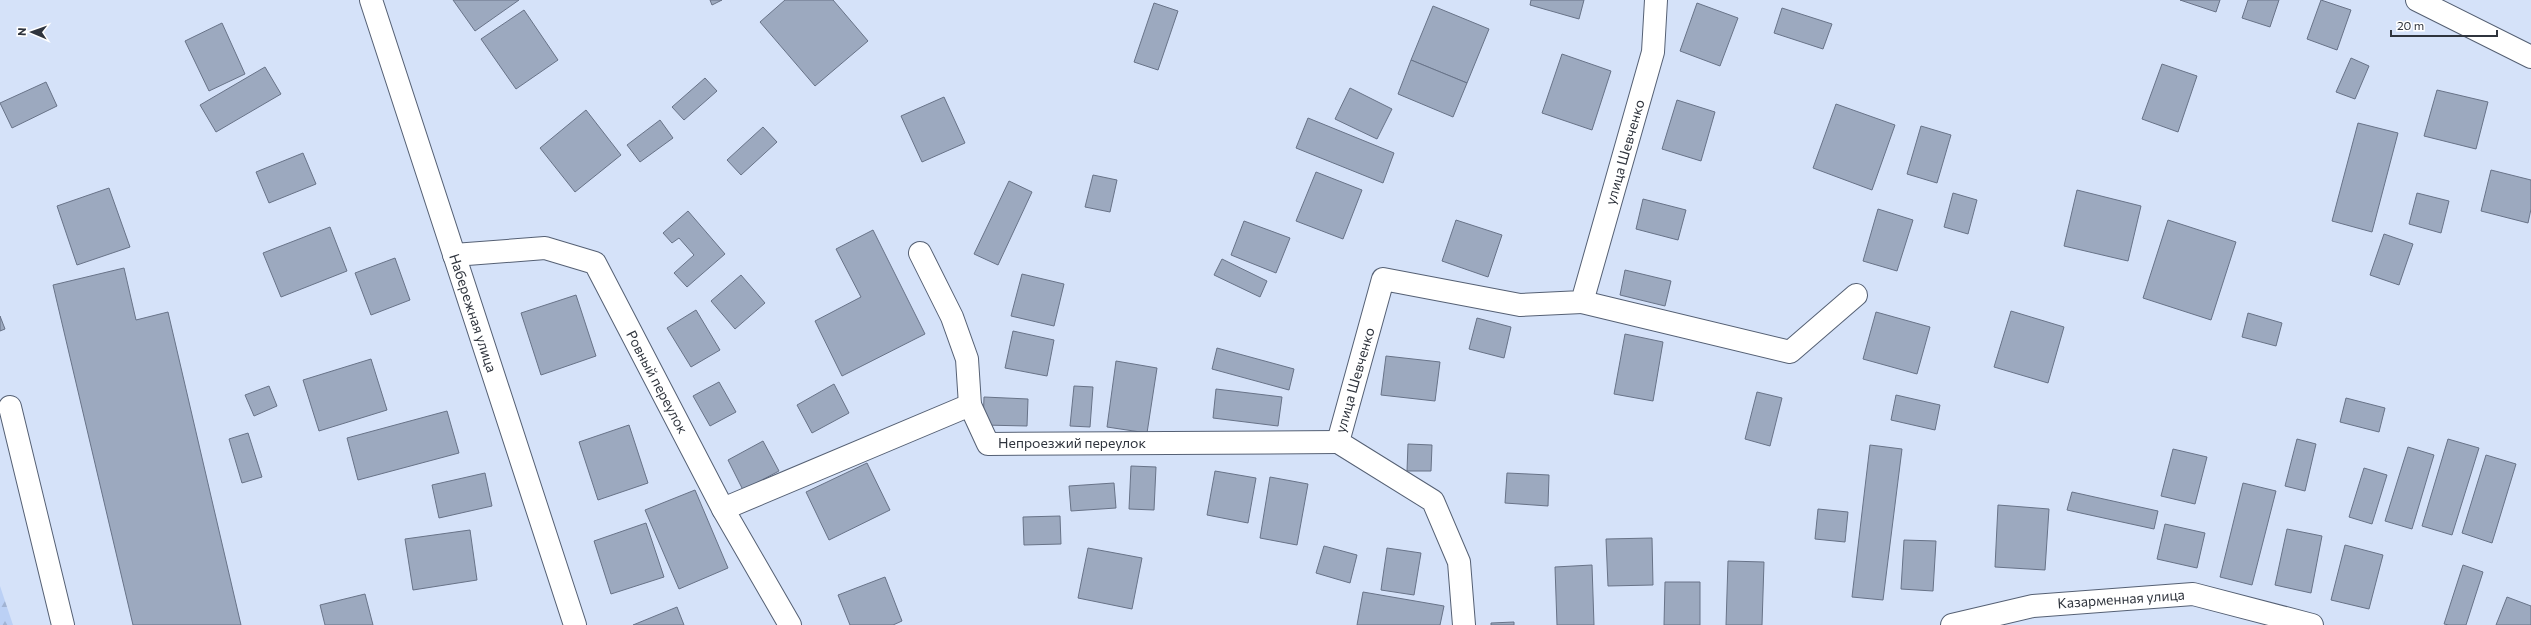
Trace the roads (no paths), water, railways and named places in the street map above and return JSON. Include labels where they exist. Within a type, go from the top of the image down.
[{"type":"street","name":"Набережная улица","points":[[371,0],[575,625]]},
{"type":"street","name":"улица Шевченко","points":[[1582,302],[1653,52],[1656,0]]},
{"type":"street","points":[[2417,0],[2531,56]]},
{"type":"street","name":"Ровный переулок","points":[[454,256],[545,248],[595,263],[723,509],[790,625]]},
{"type":"street","name":"Непроезжий переулок","points":[[920,253],[952,317],[967,359],[970,405],[988,444],[1338,442]]},
{"type":"street","name":"улица Шевченко","points":[[1464,625],[1459,562],[1432,501],[1338,442],[1384,278],[1520,305],[1582,302],[1790,352],[1856,295]]},
{"type":"street","points":[[723,509],[970,405]]},
{"type":"street","points":[[10,407],[64,625]]},
{"type":"street","name":"Казарменная улица","points":[[1952,625],[2036,616],[2193,594],[2312,625]]}]
